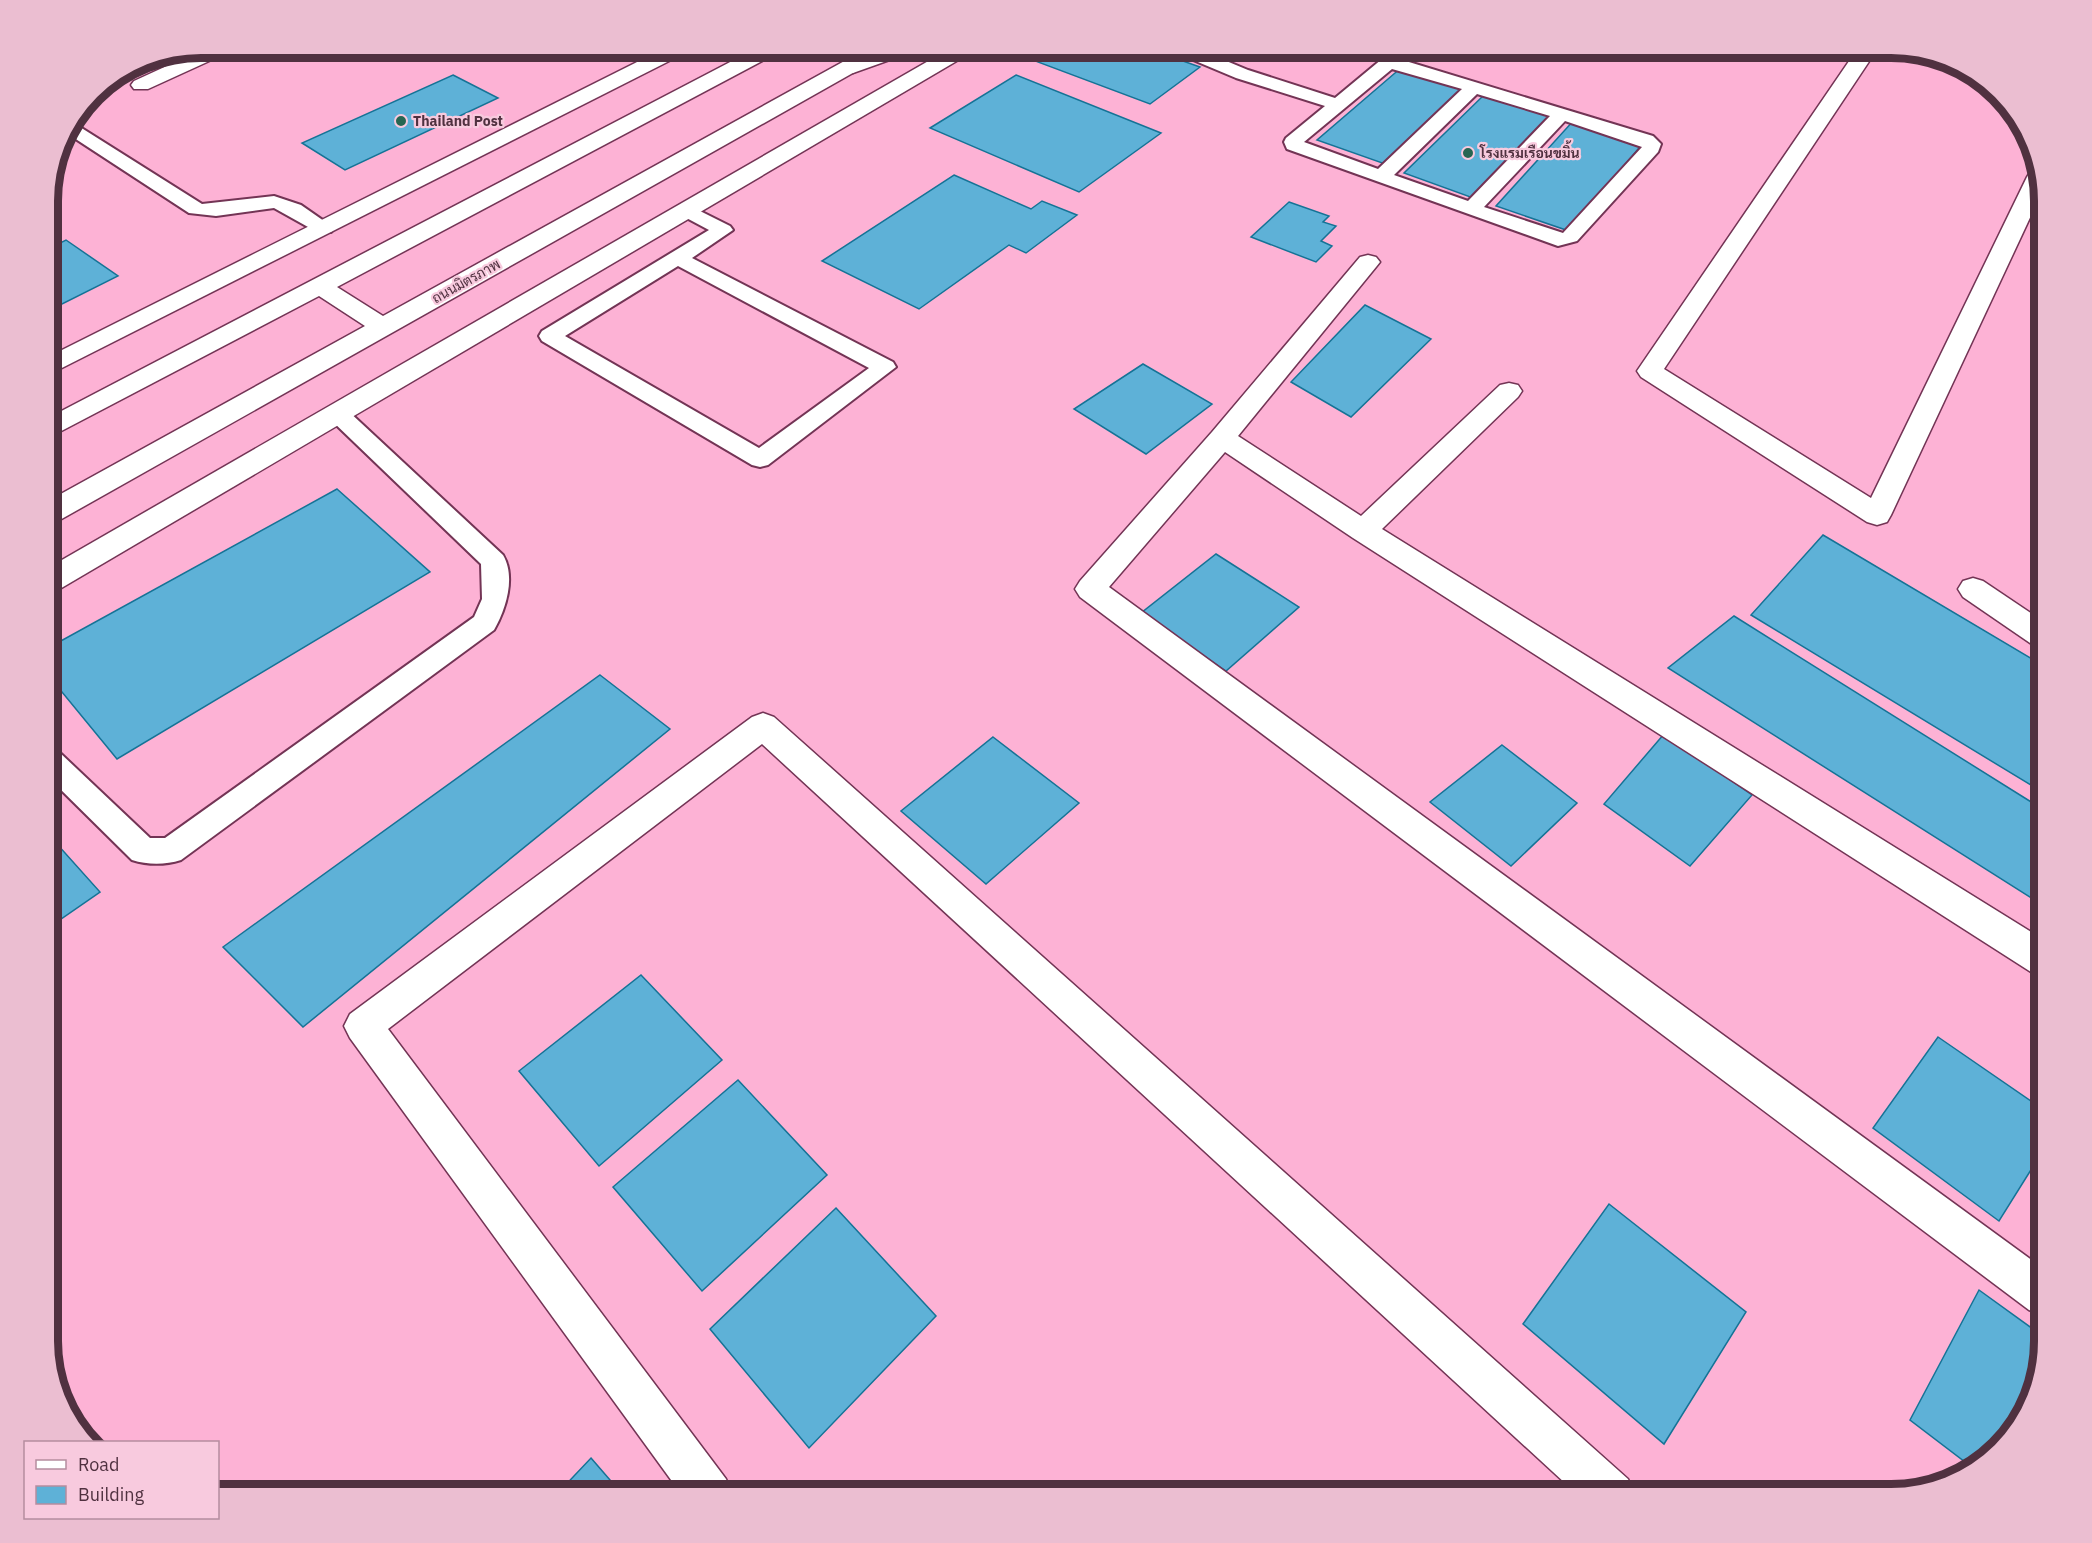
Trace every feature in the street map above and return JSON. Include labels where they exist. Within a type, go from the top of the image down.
[{"type":"street","points":[[141,85],[200,58]]},
{"type":"street","points":[[59,361],[660,58]]},
{"type":"street","points":[[652,111],[713,58]]},
{"type":"street","points":[[59,423],[753,58]]},
{"type":"street","name":"ถนนมิตรภาพ","points":[[59,508],[865,58]]},
{"type":"street","points":[[846,69],[877,58]]},
{"type":"street","points":[[59,576],[948,58]]},
{"type":"street","points":[[1861,58],[1650,372],[1877,515],[2033,188]]},
{"type":"street","points":[[1368,262],[1222,438],[1090,589],[2034,1288]]},
{"type":"street","points":[[320,286],[383,327]]},
{"type":"street","points":[[1363,531],[1509,391]]},
{"type":"street","points":[[1222,438],[1363,531],[2034,954]]},
{"type":"street","points":[[1973,589],[2034,630]]},
{"type":"street","points":[[702,1484],[363,1026],[763,726],[1600,1484]]},
{"type":"lane","points":[[1204,58],[1242,74],[1340,105]]},
{"type":"lane","points":[[1388,63],[1399,64],[1646,140],[1652,144],[1651,148],[1570,237],[1558,240],[1294,145],[1293,142],[1340,105],[1388,63]]},
{"type":"lane","points":[[1382,177],[1474,87]]},
{"type":"lane","points":[[1471,209],[1562,114]]},
{"type":"lane","points":[[77,132],[196,209],[210,212],[273,202],[295,210],[324,228]]},
{"type":"lane","points":[[677,258],[885,367],[760,459],[550,336],[677,258],[723,230],[686,210]]},
{"type":"lane","points":[[59,770],[143,851],[170,851],[485,623],[495,599],[494,561],[338,414]]},
{"type":"building","points":[[1027,58],[1174,58],[1200,67],[1150,104]]},
{"type":"building","points":[[1402,67],[1467,88],[1385,164],[1317,140]]},
{"type":"building","name":"Thailand Post","points":[[453,75],[498,98],[345,170],[302,143]]},
{"type":"building","points":[[1016,75],[1161,133],[1079,192],[930,128]]},
{"type":"building","points":[[1486,93],[1552,114],[1473,198],[1404,173]]},
{"type":"building","points":[[1574,120],[1644,142],[1569,231],[1496,206]]},
{"type":"building","points":[[954,175],[1031,209],[1042,201],[1077,215],[1026,253],[1009,245],[919,309],[822,261]]},
{"type":"building","points":[[1289,202],[1329,216],[1323,222],[1336,226],[1321,241],[1332,246],[1316,262],[1251,237]]},
{"type":"building","points":[[66,240],[118,276],[59,306],[59,244]]},
{"type":"building","points":[[1365,305],[1431,339],[1351,417],[1291,382]]},
{"type":"building","points":[[1143,364],[1212,404],[1146,454],[1074,409]]},
{"type":"building","points":[[337,489],[430,572],[117,759],[59,688],[59,642]]},
{"type":"building","points":[[1823,535],[2034,660],[2034,787],[1751,615]]},
{"type":"building","points":[[1216,554],[1299,607],[1226,671],[1141,613]]},
{"type":"building","points":[[1734,616],[2034,804],[2034,900],[1668,668]]},
{"type":"building","points":[[600,675],[670,729],[303,1027],[223,947]]},
{"type":"building","points":[[1664,734],[1752,795],[1690,866],[1604,804]]},
{"type":"building","points":[[993,737],[1079,803],[986,884],[901,811]]},
{"type":"building","points":[[1502,745],[1577,803],[1511,866],[1430,802]]},
{"type":"building","points":[[59,846],[100,892],[59,920]]},
{"type":"building","points":[[641,975],[722,1060],[599,1166],[519,1071]]},
{"type":"building","points":[[1938,1037],[2034,1103],[2034,1165],[1999,1221],[1873,1128]]},
{"type":"building","points":[[738,1080],[827,1175],[702,1291],[613,1187]]},
{"type":"building","points":[[1609,1204],[1746,1312],[1664,1444],[1523,1324]]},
{"type":"building","points":[[836,1208],[936,1316],[809,1448],[710,1329]]},
{"type":"building","points":[[1979,1290],[2034,1330],[2029,1379],[2019,1405],[2004,1429],[1978,1455],[1966,1463],[1910,1420]]},
{"type":"building","points":[[591,1458],[613,1484],[566,1484]]},
{"type":"place","name":"Thailand Post","points":[[401,121]]},
{"type":"place","name":"โรงแรมเรือนขมิ้น","points":[[1468,153]]}]
